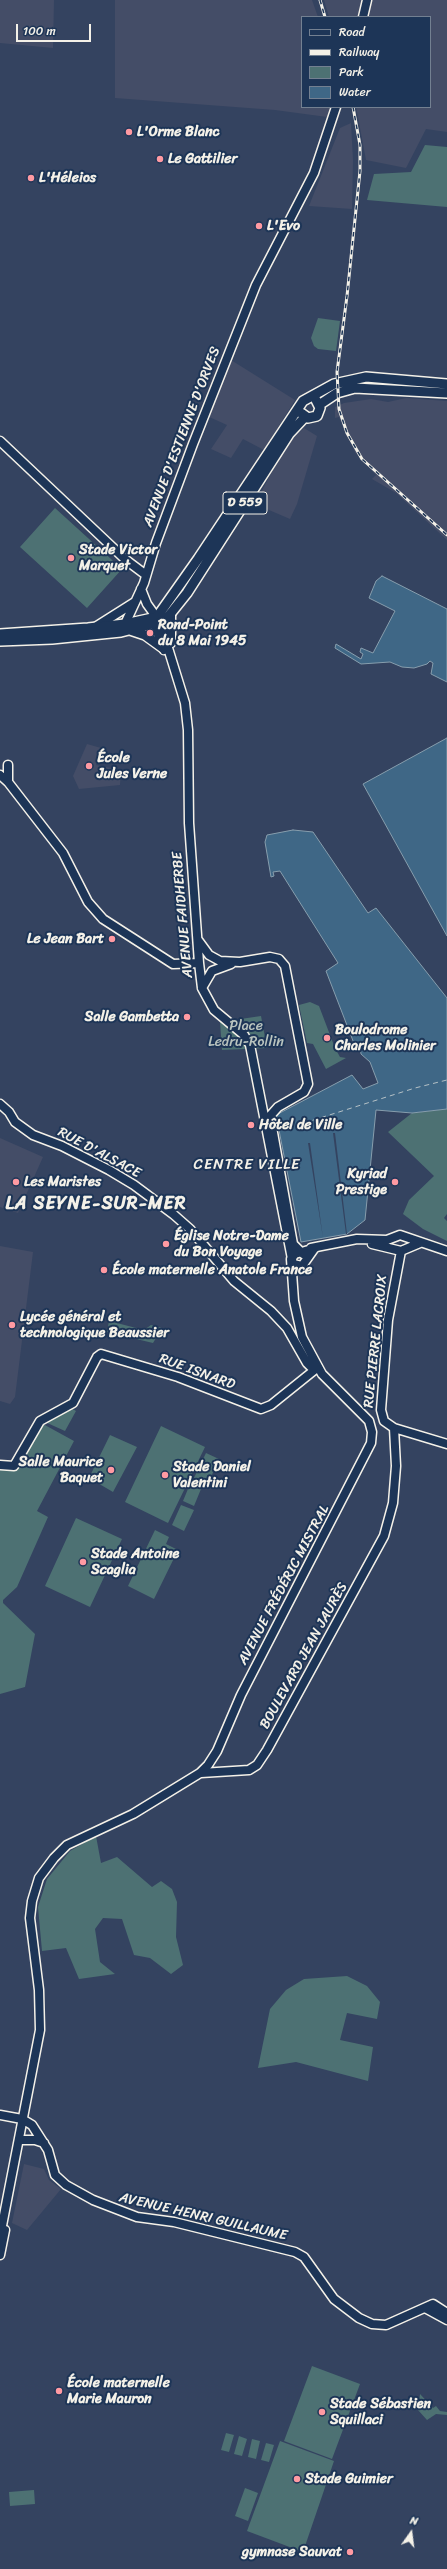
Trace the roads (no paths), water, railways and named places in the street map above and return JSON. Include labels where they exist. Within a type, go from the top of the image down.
[{"type":"main road","points":[[357,16],[362,0]]},
{"type":"main road","points":[[363,16],[367,0]]},
{"type":"main road","name":"AVENUE D'ESTIENNE D'ORVES","points":[[127,627],[192,444],[257,283],[322,156],[336,108]]},
{"type":"main road","points":[[447,384],[366,377],[334,384],[303,401],[300,408],[305,417],[317,416],[320,405],[337,393],[355,388],[447,393]]},
{"type":"main road","points":[[309,398],[314,399],[320,405]]},
{"type":"main road","name":"D 559","points":[[157,621],[300,408]]},
{"type":"main road","name":"D 559","points":[[0,641],[52,639],[157,621],[171,614],[289,434],[305,417]]},
{"type":"main road","points":[[3,443],[126,560],[146,575]]},
{"type":"main road","points":[[126,560],[142,586],[147,604],[157,621],[174,666]]},
{"type":"main road","points":[[96,627],[135,602]]},
{"type":"main road","points":[[171,614],[170,634],[174,666]]},
{"type":"main road","points":[[157,621],[163,648],[174,666]]},
{"type":"main road","name":"D 559","points":[[0,634],[96,627],[127,627]]},
{"type":"main road","points":[[127,627],[145,635],[163,648]]},
{"type":"main road","name":"AVENUE FAIDHERBE","points":[[174,666],[185,703],[188,730],[187,791],[198,963],[202,988],[214,1010],[244,1035],[250,1045],[260,1105],[292,1262],[294,1301],[306,1344],[306,1352],[316,1369]]},
{"type":"main road","points":[[4,764],[8,782]]},
{"type":"main road","points":[[0,775],[8,782],[17,795]]},
{"type":"main road","points":[[0,775],[63,853],[88,902],[97,913],[173,964],[198,963],[203,950]]},
{"type":"main road","points":[[197,938],[203,950],[220,961],[240,962]]},
{"type":"main road","points":[[202,988],[212,971],[240,962],[270,957],[279,959],[285,966],[308,1087],[300,1095],[272,1112],[270,1116],[293,1244],[301,1254],[300,1267],[295,1266],[292,1262]]},
{"type":"main road","name":"RUE D'ALSACE","points":[[0,1104],[12,1118],[33,1135],[62,1146],[134,1185],[173,1214],[190,1230],[222,1269],[272,1311],[287,1328],[307,1363],[316,1369]]},
{"type":"main road","points":[[301,1254],[315,1248],[365,1238],[387,1240],[400,1235],[405,1238],[447,1251]]},
{"type":"main road","points":[[394,1238],[392,1242],[400,1249]]},
{"type":"main road","points":[[400,1249],[405,1238]]},
{"type":"main road","points":[[351,1241],[400,1249],[420,1243]]},
{"type":"main road","points":[[301,1254],[315,1248]]},
{"type":"main road","name":"RUE PIERRE LACROIX","points":[[394,1428],[384,1421],[381,1410],[388,1320],[400,1249]]},
{"type":"main road","name":"RUE ISNARD","points":[[0,1465],[14,1466],[40,1421],[73,1403],[97,1357],[101,1354],[178,1377],[257,1408],[269,1407],[316,1369]]},
{"type":"main road","name":"AVENUE FRÉDÉRIC MISTRAL","points":[[216,1771],[213,1766],[217,1751],[241,1695],[371,1444],[372,1432],[362,1413],[316,1369]]},
{"type":"main road","points":[[394,1428],[447,1444]]},
{"type":"main road","name":"BOULEVARD JEAN JAURÈS","points":[[200,1773],[216,1771],[244,1772],[253,1768],[261,1760],[384,1536],[394,1503],[396,1466],[394,1428]]},
{"type":"main road","name":"AVENUE FRÉDÉRIC MISTRAL","points":[[200,1773],[217,1751]]},
{"type":"main road","points":[[0,2236],[24,2120],[41,2019],[30,1926],[32,1901],[39,1878],[47,1866],[63,1848],[134,1814],[200,1773]]},
{"type":"main road","points":[[0,2115],[24,2120]]},
{"type":"main road","points":[[0,2255],[22,2140],[20,2138],[24,2120]]},
{"type":"main road","name":"AVENUE HENRI GUILLAUME","points":[[24,2120],[36,2130],[44,2143],[51,2156],[55,2175],[60,2180],[108,2207],[137,2217],[180,2223],[295,2252],[304,2258],[334,2299],[359,2318],[372,2324],[386,2325],[433,2304],[447,2313]]},
{"type":"main road","points":[[31,2140],[36,2130]]},
{"type":"main road","points":[[22,2140],[31,2140],[44,2143]]},
{"type":"main road","points":[[425,2308],[447,2320]]},
{"type":"water","points":[[382,576],[447,609],[447,682],[431,674],[433,663],[430,661],[427,664],[414,668],[402,667],[390,662],[361,664],[335,648],[336,644],[361,659],[363,654],[360,652],[361,648],[373,653],[395,611],[369,598],[376,581]]},
{"type":"water","points":[[447,738],[447,936],[363,784]]},
{"type":"water","points":[[293,830],[313,832],[368,913],[376,908],[447,998],[447,1109],[412,1113],[376,1110],[365,1220],[347,1234],[301,1242],[276,1115],[352,1075],[363,1089],[378,1083],[370,1062],[361,1054],[360,1046],[355,1046],[326,971],[338,963],[280,871],[273,872],[274,876],[271,877],[265,842],[267,835]]},
{"type":"railway","points":[[320,0],[325,16]]},
{"type":"railway","points":[[353,108],[360,145],[360,171],[347,296],[337,372],[339,409],[347,433],[362,459],[447,535]]},
{"type":"place","name":"L'Orme Blanc","points":[[129,132]]},
{"type":"place","name":"Le Gattilier","points":[[160,159]]},
{"type":"place","name":"L'Héleios","points":[[31,178]]},
{"type":"place","name":"L'Evo","points":[[259,226]]},
{"type":"place","name":"Stade Victor Marquet","points":[[71,558]]},
{"type":"place","name":"Rond-Point du 8 Mai 1945","points":[[150,633]]},
{"type":"place","name":"École Jules Verne","points":[[89,766]]},
{"type":"place","name":"Le Jean Bart","points":[[112,939]]},
{"type":"place","name":"Salle Gambetta","points":[[187,1017]]},
{"type":"place","name":"Boulodrome Charles Molinier","points":[[327,1038]]},
{"type":"place","name":"Hôtel de Ville","points":[[251,1125]]},
{"type":"place","name":"Les Maristes","points":[[16,1182]]},
{"type":"place","name":"Kyriad Prestige","points":[[395,1182]]},
{"type":"place","name":"Église Notre-Dame du Bon Voyage","points":[[166,1244]]},
{"type":"place","name":"École maternelle Anatole France","points":[[104,1270]]},
{"type":"place","name":"Lycée général et technologique Beaussier","points":[[12,1325]]},
{"type":"place","name":"Salle Maurice Baquet","points":[[111,1470]]},
{"type":"place","name":"Stade Daniel Valentini","points":[[165,1475]]},
{"type":"place","name":"Stade Antoine Scaglia","points":[[83,1562]]},
{"type":"place","name":"École maternelle Marie Mauron","points":[[59,2391]]},
{"type":"place","name":"Stade Sébastien Squillaci","points":[[322,2412]]},
{"type":"place","name":"Stade Guimier","points":[[297,2479]]},
{"type":"place","name":"gymnase Sauvat","points":[[350,2552]]},
{"type":"district","name":"CENTRE VILLE","points":[[247,1165]]},
{"type":"district","name":"LA SEYNE-SUR-MER","points":[[96,1204]]},
{"type":"park label","name":"Place Ledru-Rollin","points":[[246,1034]]}]
